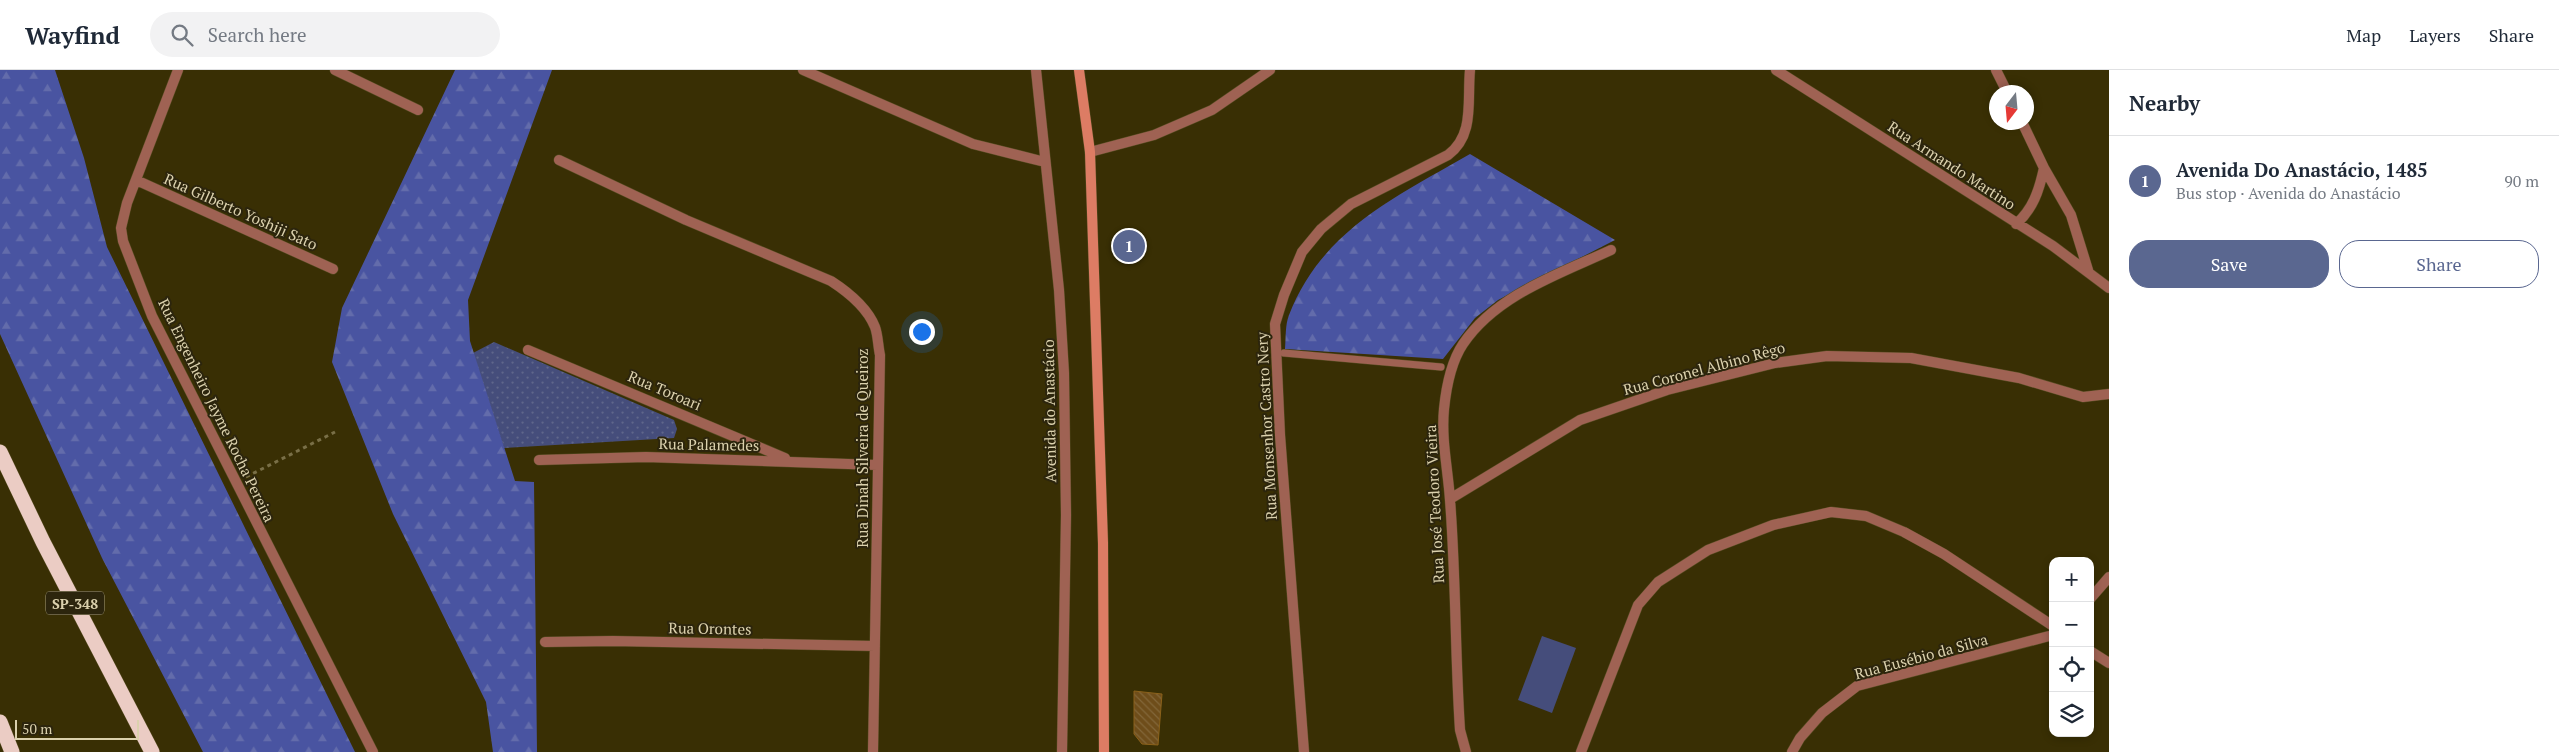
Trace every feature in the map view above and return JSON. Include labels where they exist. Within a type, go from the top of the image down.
[{"type":"highway","name":"SP-348","points":[[0,452],[43,542],[152,752]]},
{"type":"highway","points":[[0,722],[12,752]]},
{"type":"main road","points":[[1079,70],[1090,152],[1103,543],[1104,752]]},
{"type":"street","name":"Rua Engenheiro Jayme Rocha Pereira","points":[[178,70],[122,218],[123,241],[152,316],[234,483],[373,752]]},
{"type":"street","points":[[335,70],[418,110]]},
{"type":"street","points":[[803,70],[973,144],[1045,162]]},
{"type":"street","name":"Avenida do Anastácio","points":[[1036,70],[1064,373],[1066,515],[1062,752]]},
{"type":"street","points":[[1090,152],[1154,135],[1212,110],[1270,70]]},
{"type":"street","name":"Rua Monsenhor Castro Nery","points":[[1304,752],[1280,435],[1275,324],[1284,295],[1302,252],[1321,229],[1351,204],[1448,155],[1462,144],[1467,125],[1470,70]]},
{"type":"street","name":"Rua Armando Martino","points":[[1776,70],[2053,246],[2088,270],[2109,288]]},
{"type":"street","points":[[1996,70],[2004,85]]},
{"type":"street","points":[[2026,130],[2044,168],[2071,215],[2088,270]]},
{"type":"street","name":"Rua Dinah Silveira de Queiroz","points":[[559,160],[703,227],[831,281],[846,290],[876,327],[880,355],[873,752]]},
{"type":"street","points":[[2016,224],[2028,213],[2034,202],[2044,168]]},
{"type":"street","name":"Rua Gilberto Yoshiji Sato","points":[[136,180],[333,269]]},
{"type":"street","name":"Rua José Teodoro Vieira","points":[[1466,752],[1460,730],[1450,500],[1443,442],[1444,410],[1452,369],[1462,345],[1493,312],[1513,298],[1544,281],[1611,250]]},
{"type":"street","name":"Rua Toroari","points":[[528,350],[790,460]]},
{"type":"street","name":"Rua Coronel Albino Rêgo","points":[[1450,500],[1580,420],[1667,390],[1775,363],[1827,356],[1911,358],[2019,378],[2084,397],[2108,392]]},
{"type":"street","name":"Rua Palamedes","points":[[539,460],[646,457],[790,460],[877,465]]},
{"type":"street","points":[[1581,752],[1638,605],[1658,582],[1708,550],[1773,525],[1830,512],[1866,516],[1904,532],[1944,554],[2049,623]]},
{"type":"street","points":[[2094,594],[2109,576]]},
{"type":"street","name":"Rua Eusébio da Silva","points":[[1792,752],[1800,738],[1822,713],[1857,686],[2049,636]]},
{"type":"street","name":"Rua Orontes","points":[[545,642],[613,641],[875,646]]},
{"type":"street","points":[[2094,654],[2109,663]]},
{"type":"lane","points":[[1284,353],[1441,367]]},
{"type":"path","points":[[234,483],[335,432]]},
{"type":"shaded area","points":[[494,342],[674,420],[677,429],[674,438],[504,448],[473,353]]},
{"type":"shaded area","points":[[1542,636],[1576,648],[1552,713],[1518,700]]},
{"type":"green space","points":[[0,70],[55,70],[84,158],[107,247],[355,752],[203,752],[102,558],[0,334]]},
{"type":"green space","points":[[455,70],[552,70],[468,300],[470,341],[515,481],[534,482],[537,752],[493,752],[486,702],[393,514],[332,362],[342,308]]},
{"type":"green space","points":[[1470,154],[1615,240],[1498,300],[1475,318],[1443,359],[1285,349],[1286,327],[1289,315],[1303,285],[1321,260],[1341,238],[1389,201]]},
{"type":"building","points":[[1134,691],[1162,694],[1158,745],[1142,744],[1134,734]]},
{"type":"place","name":"Avenida Do Anastácio, 1485","points":[[1129,246]]}]
